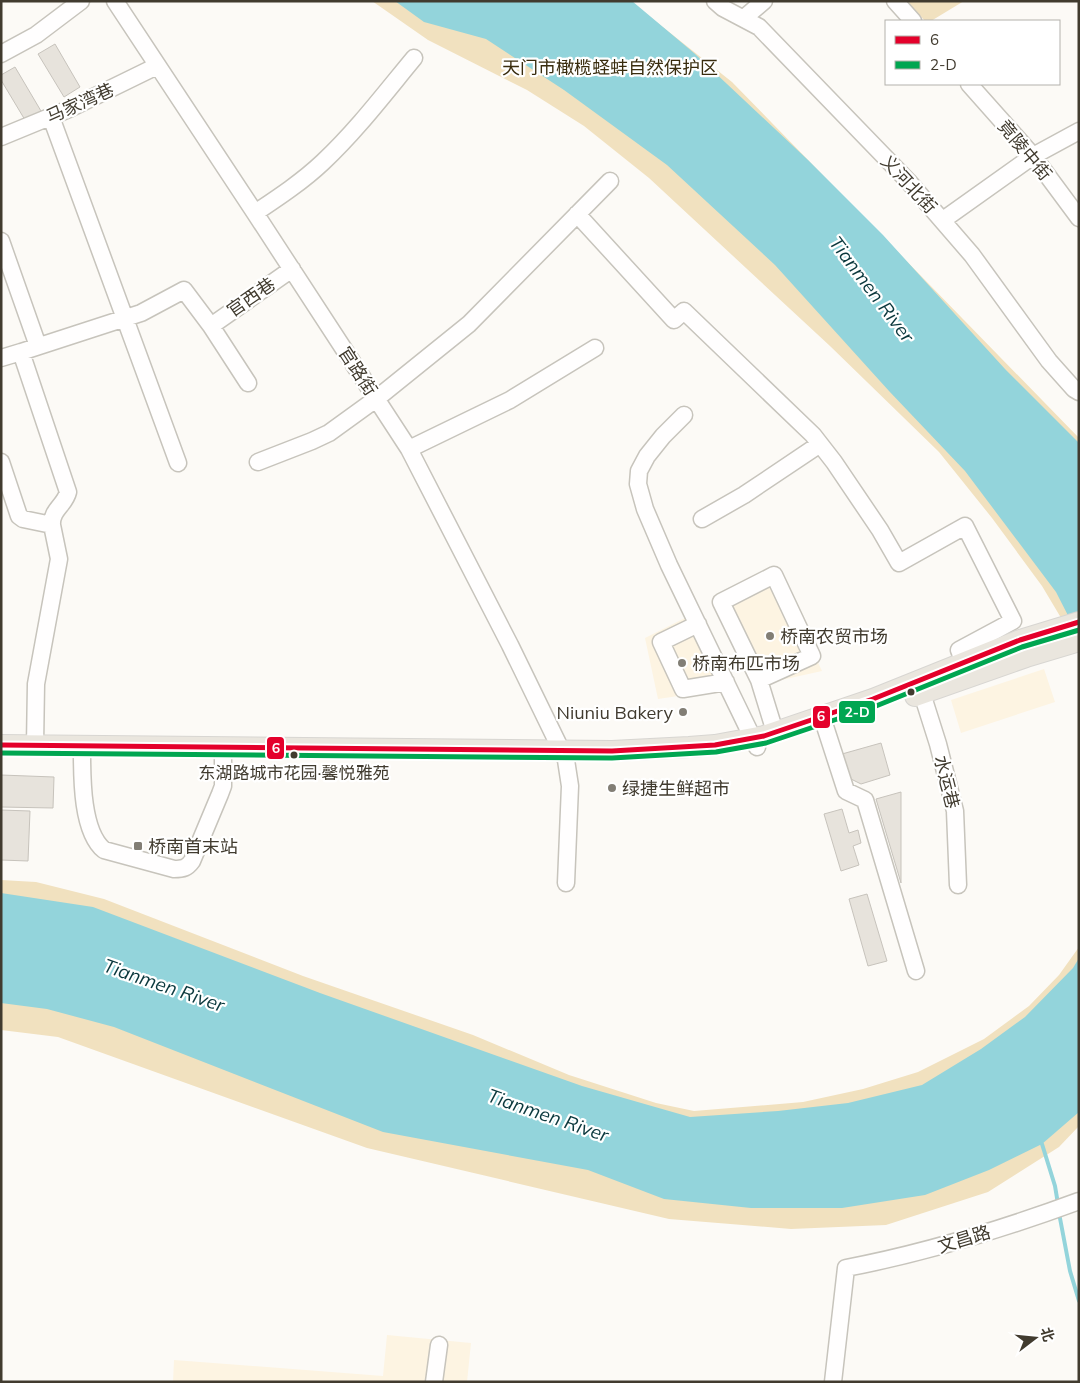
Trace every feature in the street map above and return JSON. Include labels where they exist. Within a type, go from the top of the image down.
[{"type":"main road","points":[[1,745],[674,758],[716,754],[824,722],[920,688],[1023,649],[1079,622]]},
{"type":"main road","points":[[920,688],[964,663],[1023,649],[1079,641]]},
{"type":"main road","points":[[755,742],[775,732],[824,722]]},
{"type":"main road","points":[[1,752],[223,755],[564,755]]},
{"type":"street","points":[[1,54],[36,35],[81,1]]},
{"type":"street","name":"官路街","points":[[114,1],[256,213],[409,449],[510,645],[564,755],[570,786],[566,883]]},
{"type":"street","name":"义河北街","points":[[715,1],[723,8],[758,27],[908,181],[972,255],[1049,361],[1074,390],[1079,392]]},
{"type":"street","points":[[744,18],[764,1]]},
{"type":"street","points":[[895,1],[912,20]]},
{"type":"street","points":[[256,213],[322,163],[358,126],[414,58]]},
{"type":"street","name":"马家湾巷","points":[[1,137],[102,94],[157,66]]},
{"type":"street","name":"竟陵中街","points":[[970,85],[1033,156],[1079,218]]},
{"type":"street","points":[[51,116],[178,463]]},
{"type":"street","points":[[943,220],[1033,156],[1079,131]]},
{"type":"street","points":[[258,462],[329,433],[376,399],[469,324],[610,180]]},
{"type":"street","points":[[577,214],[674,320],[684,311],[797,418],[834,462],[880,530],[899,563],[965,526],[1013,621],[959,650],[964,663]]},
{"type":"street","points":[[1,241],[38,346]]},
{"type":"street","name":"官西巷","points":[[211,326],[292,269]]},
{"type":"street","points":[[1,358],[141,313],[184,290],[211,326],[248,383]]},
{"type":"street","points":[[409,449],[510,400],[595,348]]},
{"type":"street","points":[[21,352],[68,492],[64,501],[53,515],[52,525],[59,559],[36,684],[34,745]]},
{"type":"street","points":[[684,415],[663,436],[647,456],[639,471],[638,484],[644,509],[755,742]]},
{"type":"street","points":[[702,519],[744,495],[820,444]]},
{"type":"street","points":[[1,462],[19,516],[23,519],[52,525]]},
{"type":"street","points":[[759,680],[812,656],[774,575],[721,602],[759,680],[775,732]]},
{"type":"street","points":[[698,624],[661,642],[683,689],[726,682]]},
{"type":"street","name":"水运巷","points":[[920,688],[955,811],[958,885]]},
{"type":"street","points":[[824,722],[846,792],[865,800],[916,971]]},
{"type":"street","points":[[82,753],[83,796],[94,839],[99,846],[104,850],[174,869],[185,868],[192,861],[223,786],[223,755]]},
{"type":"street","name":"文昌路","points":[[833,1382],[846,1268],[926,1250],[1044,1214],[1079,1201]]},
{"type":"street","points":[[434,1382],[439,1344]]},
{"type":"shaded area","name":"桥南农贸市场","points":[[775,572],[822,671],[758,685],[717,601]]},
{"type":"shaded area","name":"桥南布匹市场","points":[[691,615],[725,689],[658,699],[645,638]]},
{"type":"shaded area","points":[[1044,669],[1055,702],[961,733],[951,700]]},
{"type":"shaded area","points":[[387,1335],[471,1343],[467,1382],[173,1382],[174,1360],[383,1376]]},
{"type":"green space","name":"天门市橄榄蛏蚌自然保护区","points":[[372,1],[630,1],[732,82],[1079,438],[1079,648],[1042,586],[992,518],[939,452],[830,346],[649,178],[584,126],[527,90],[428,40]]},
{"type":"green space","points":[[907,1],[964,1],[933,20],[924,20]]},
{"type":"green space","points":[[1,880],[36,882],[104,899],[303,976],[473,1035],[569,1075],[656,1103],[694,1111],[803,1102],[863,1089],[918,1072],[984,1039],[1029,1006],[1059,975],[1079,947],[1079,1126],[1059,1147],[988,1192],[886,1225],[791,1229],[669,1219],[367,1148],[58,1037],[1,1030]]},
{"type":"water","name":"天门市橄榄蛏蚌自然保护区","points":[[395,1],[632,1],[694,53],[808,160],[883,235],[1005,369],[1079,443],[1079,637],[1056,592],[965,471],[889,391],[775,265],[667,165],[564,90],[486,39],[424,22]]},
{"type":"water","name":"Tianmen River","points":[[1,893],[93,907],[320,993],[582,1086],[690,1117],[778,1111],[848,1103],[922,1085],[981,1049],[1025,1017],[1073,968],[1079,958],[1079,1112],[1042,1144],[989,1170],[925,1195],[842,1208],[751,1208],[664,1199],[588,1170],[383,1132],[114,1027],[47,1009],[1,1003]]},
{"type":"building","points":[[55,44],[80,87],[64,97],[38,54]]},
{"type":"building","points":[[15,67],[41,111],[25,120],[1,80],[1,75]]},
{"type":"building","points":[[881,743],[890,775],[861,784],[849,778],[842,754]]},
{"type":"building","points":[[1,775],[54,777],[53,808],[1,807]]},
{"type":"building","points":[[901,792],[901,883],[876,799]]},
{"type":"building","points":[[842,809],[849,833],[858,830],[861,843],[853,846],[859,865],[841,871],[824,814]]},
{"type":"building","points":[[1,810],[30,811],[28,861],[1,860]]},
{"type":"building","points":[[867,894],[887,961],[868,966],[849,899]]},
{"type":"waterway","points":[[1042,1144],[1055,1186],[1058,1204]]},
{"type":"waterway","points":[[1059,1213],[1070,1271],[1079,1301]]},
{"type":"transit line","name":"6","points":[[1,745],[612,751],[715,745],[764,736],[873,699],[1020,640],[1079,622]]},
{"type":"transit line","name":"2-D","points":[[1,753],[612,758],[716,752],[766,743],[876,706],[1022,647],[1079,630]]},
{"type":"place","name":"桥南农贸市场","points":[[770,636]]},
{"type":"place","name":"桥南布匹市场","points":[[682,663]]},
{"type":"place","name":"Niuniu Bakery","points":[[683,712]]},
{"type":"place","name":"东湖路城市花园·馨悦雅苑","points":[[294,755]]},
{"type":"place","name":"绿捷生鲜超市","points":[[612,788]]},
{"type":"place","name":"桥南首末站","points":[[138,846]]}]
